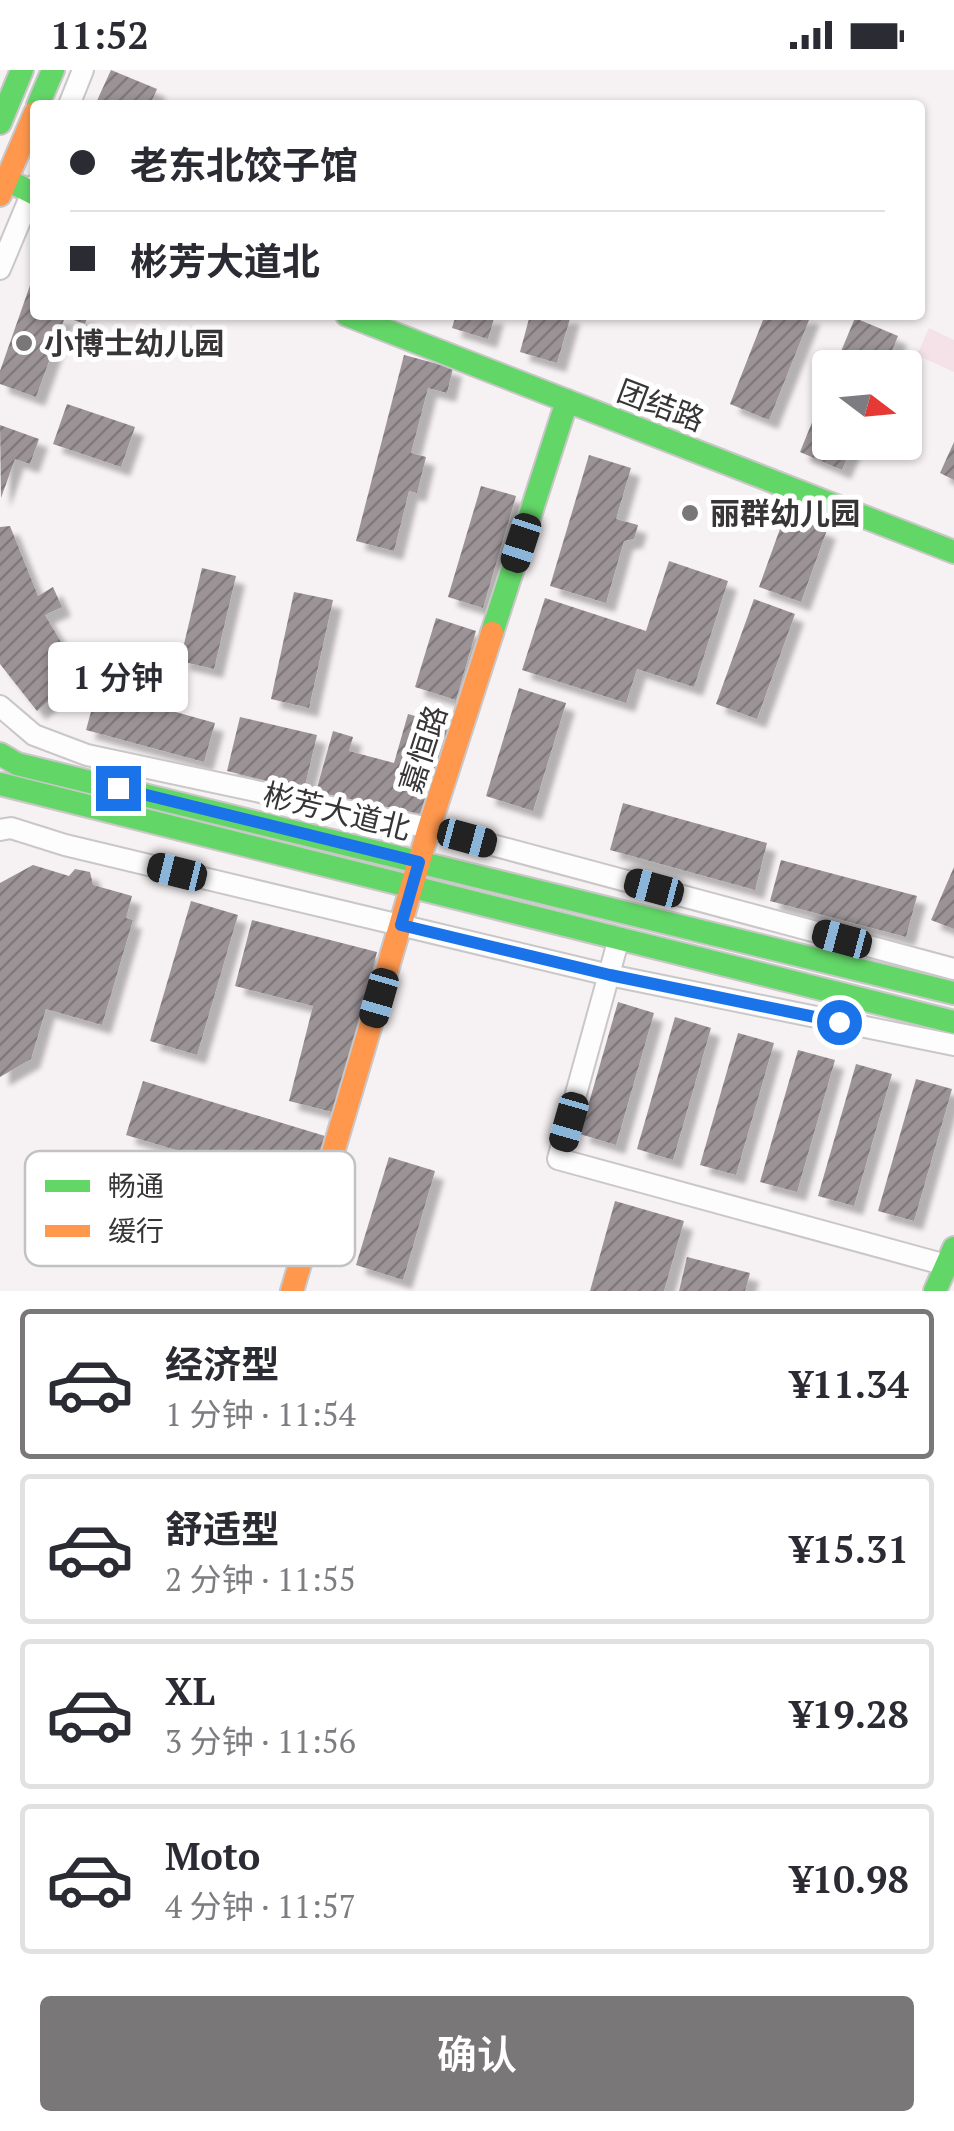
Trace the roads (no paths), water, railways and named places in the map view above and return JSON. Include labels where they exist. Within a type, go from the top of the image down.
[{"type":"main road","points":[[0,123],[22,70]]},
{"type":"main road","points":[[40,100],[53,70]]},
{"type":"main road","points":[[30,125],[3,188],[30,191]]},
{"type":"main road","name":"团结路","points":[[359,320],[954,552]]},
{"type":"main road","name":"嘉恒路","points":[[334,1151],[429,828],[567,400]]},
{"type":"main road","name":"彬芳大道北","points":[[0,754],[17,764],[954,992]]},
{"type":"main road","name":"彬芳大道北","points":[[0,784],[954,1022]]},
{"type":"main road","points":[[935,1291],[950,1256]]},
{"type":"main road","name":"嘉恒路","points":[[292,1291],[299,1266]]},
{"type":"street","points":[[71,100],[84,70]]},
{"type":"street","points":[[0,269],[30,200]]},
{"type":"street","points":[[0,706],[34,735],[87,755],[429,828],[954,969]]},
{"type":"street","points":[[0,830],[11,828],[66,845],[610,975],[954,1045]]},
{"type":"street","points":[[619,938],[558,1158],[950,1256]]},
{"type":"place","name":"小博士幼儿园","points":[[24,343]]},
{"type":"place","name":"丽群幼儿园","points":[[690,513]]}]
